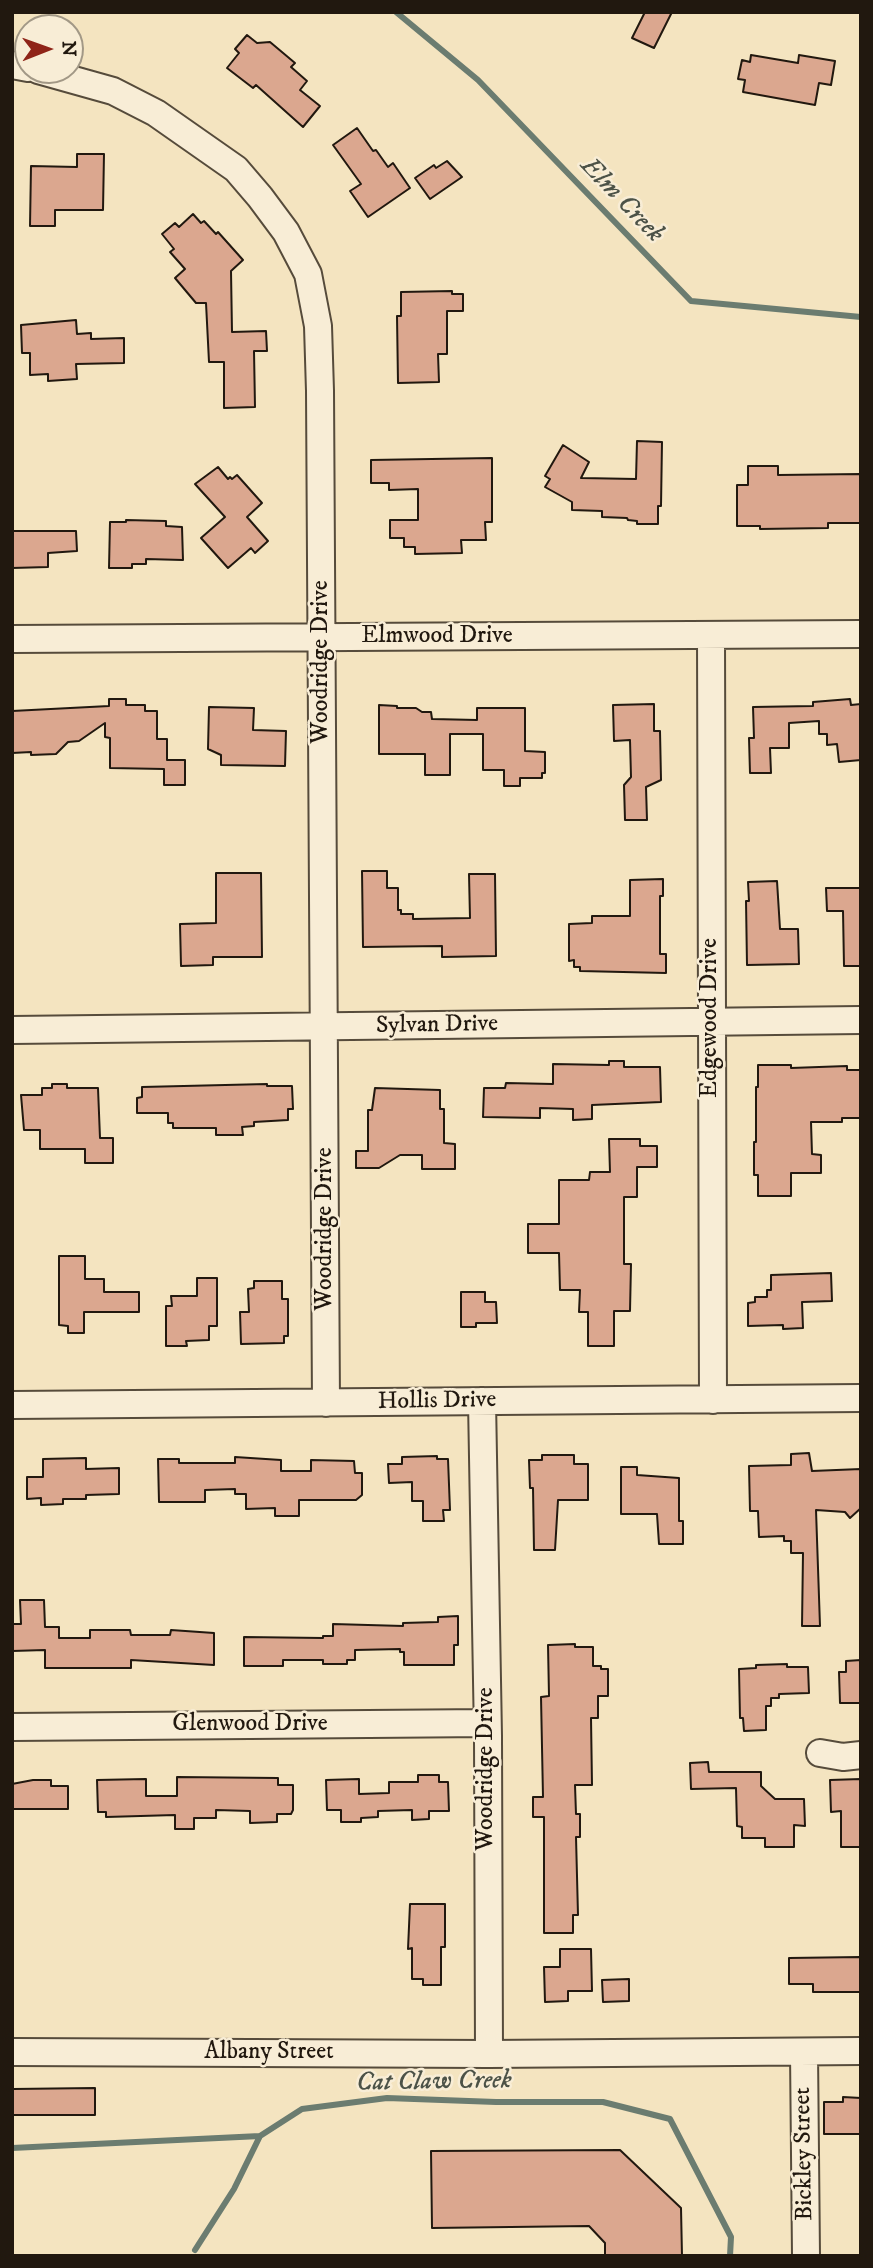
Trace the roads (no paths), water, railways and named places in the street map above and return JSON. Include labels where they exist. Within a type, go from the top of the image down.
[{"type":"street","name":"Woodridge Drive","points":[[84,83],[113,91],[156,113],[236,169],[286,232],[308,274],[318,326],[326,1403]]},
{"type":"street","name":"Elmwood Drive","points":[[12,639],[861,634]]},
{"type":"street","name":"Edgewood Drive","points":[[710,635],[713,1400]]},
{"type":"street","name":"Sylvan Drive","points":[[12,1031],[861,1020]]},
{"type":"street","name":"Hollis Drive","points":[[12,1405],[861,1398]]},
{"type":"street","name":"Woodridge Drive","points":[[482,1401],[488,1723],[489,2054]]},
{"type":"street","name":"Glenwood Drive","points":[[12,1727],[488,1723]]},
{"type":"street","points":[[820,1753],[844,1757],[861,1755]]},
{"type":"street","name":"Albany Street","points":[[12,2052],[489,2054],[861,2051]]},
{"type":"street","name":"Bickley Street","points":[[804,2052],[806,2256]]},
{"type":"waterway","name":"Elm Creek","points":[[396,12],[478,80],[691,301],[861,317]]},
{"type":"waterway","name":"Cat Claw Creek","points":[[12,2148],[260,2136],[302,2109],[387,2098],[603,2102],[670,2119],[731,2237],[730,2256]]},
{"type":"waterway","points":[[195,2250],[234,2189],[260,2136]]}]
